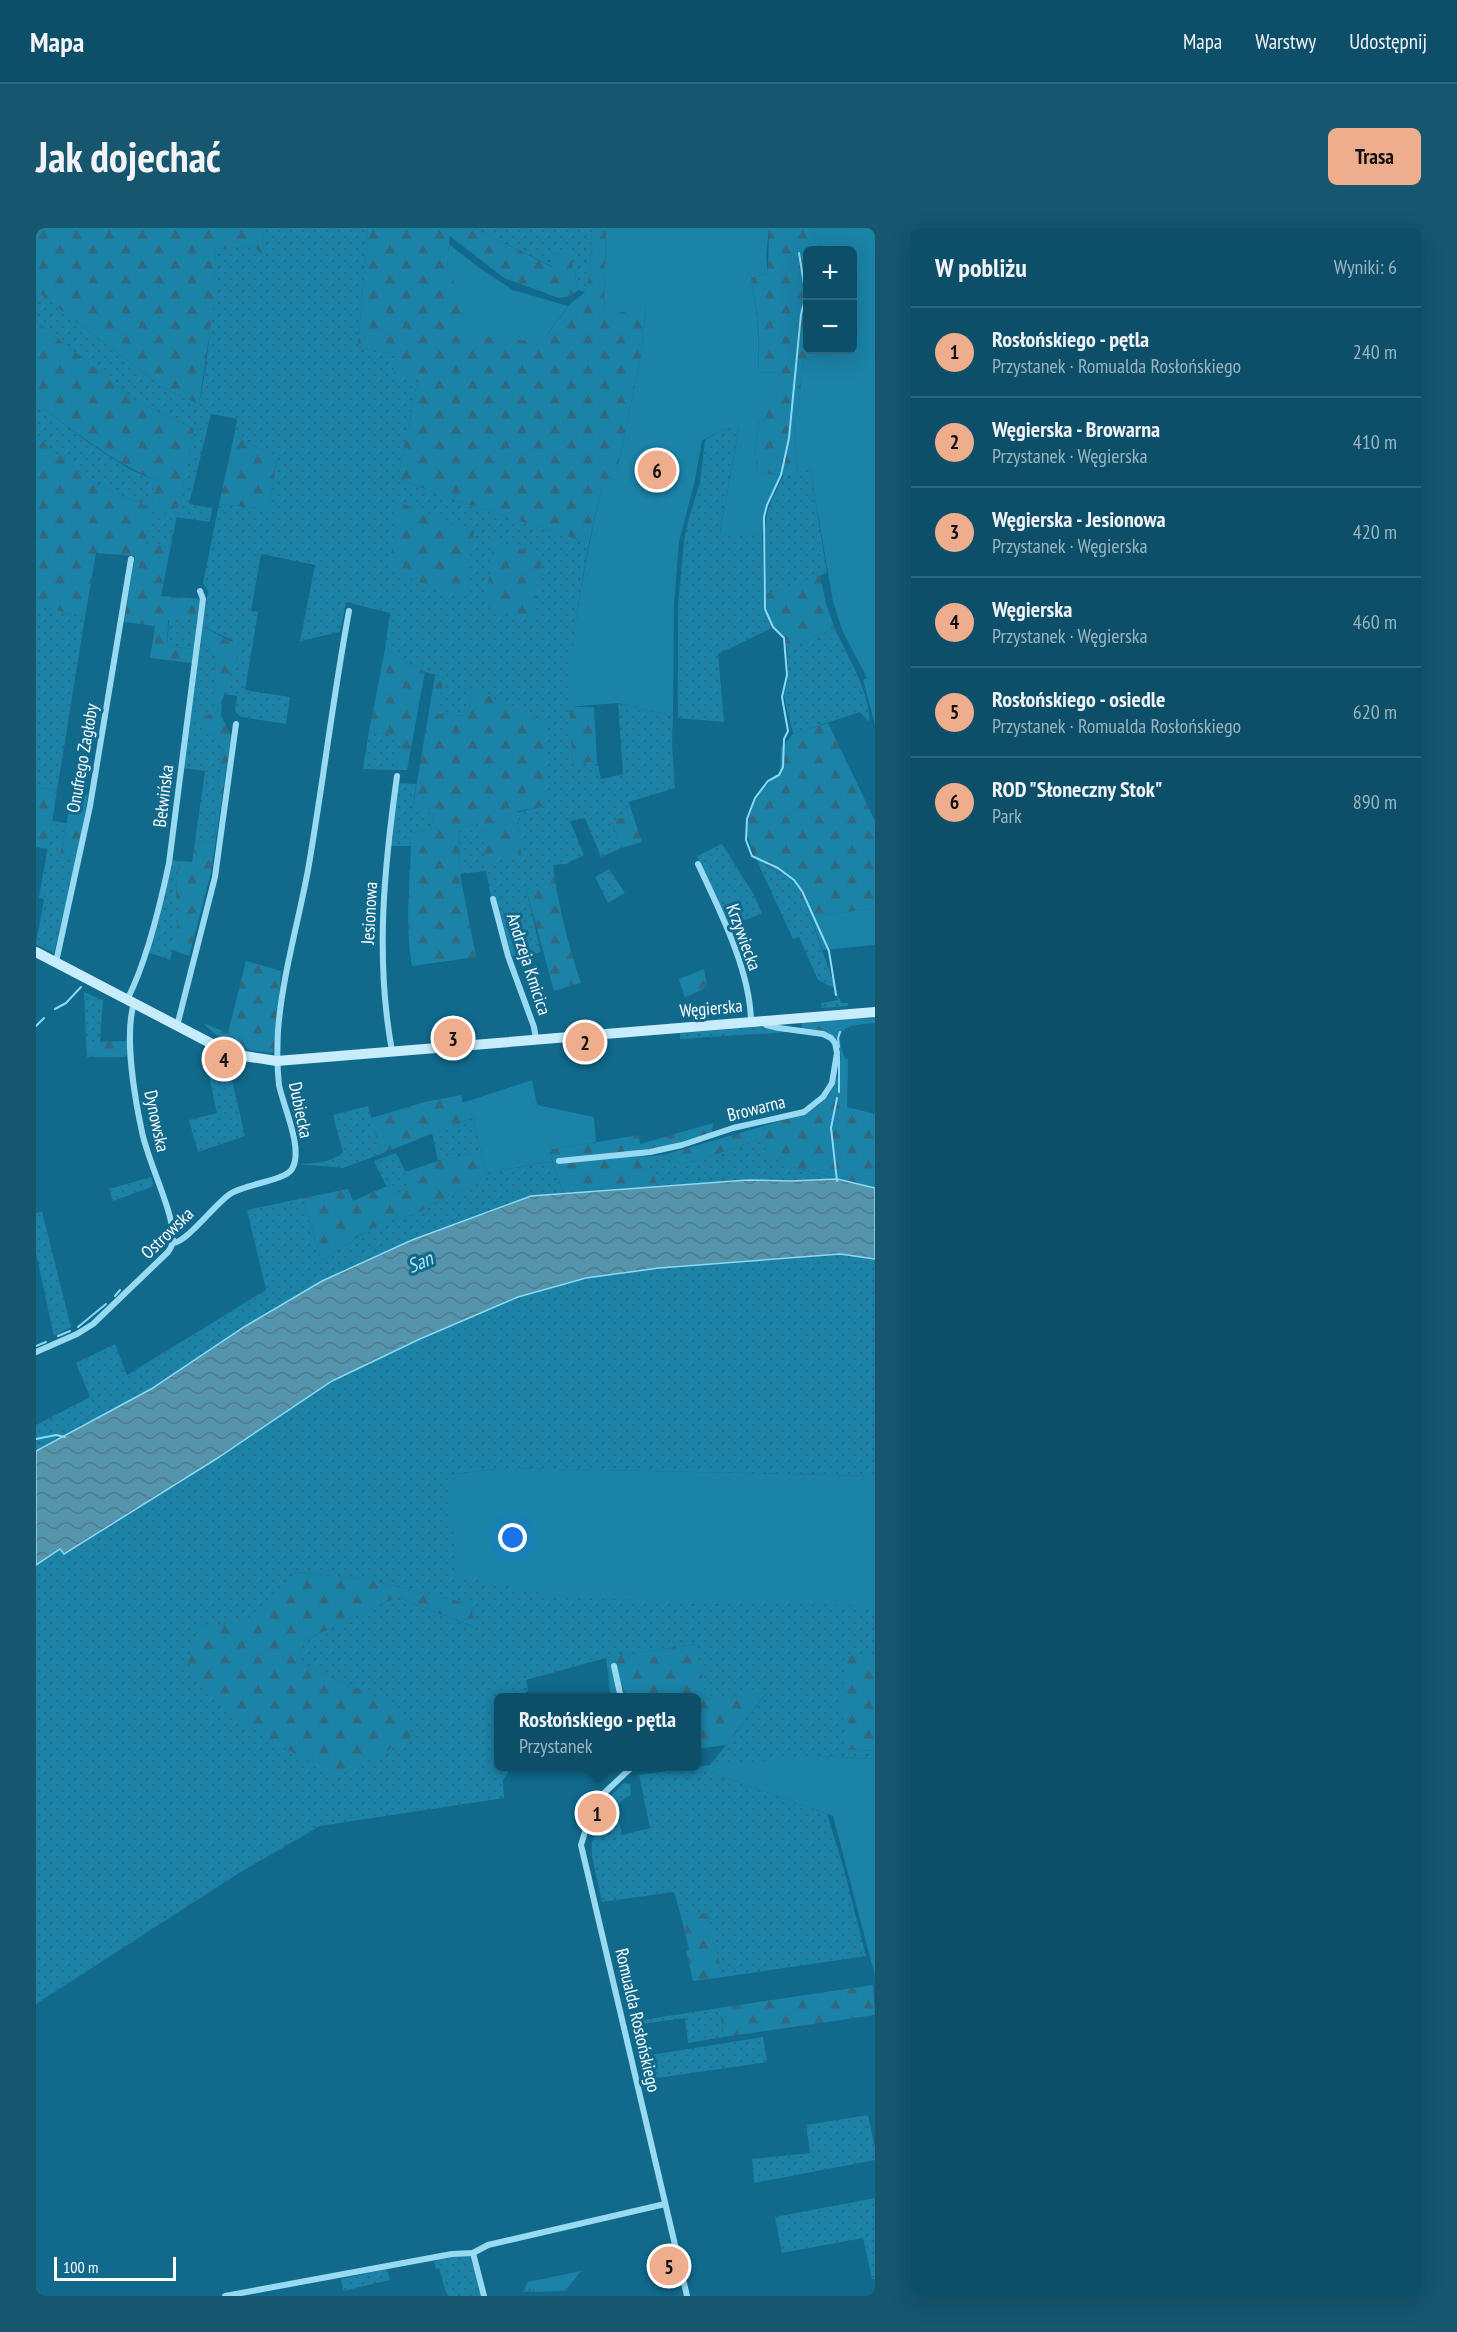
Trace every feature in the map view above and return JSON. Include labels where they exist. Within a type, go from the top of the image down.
[{"type":"main road","name":"Węgierska","points":[[36,952],[177,1026],[232,1052],[277,1060],[875,1012]]},
{"type":"street","name":"Onufrego Zagłoby","points":[[56,962],[90,806],[131,559]]},
{"type":"street","name":"Bełwińska","points":[[131,1002],[163,892],[169,863],[203,599],[200,591]]},
{"type":"street","name":"Dubiecka","points":[[294,1166],[294,1138],[280,1086],[277,1060],[278,1030],[286,975],[315,830],[334,691],[349,611]]},
{"type":"street","points":[[177,1026],[215,877],[236,724]]},
{"type":"street","name":"Jesionowa","points":[[392,1051],[381,943],[388,841],[397,776]]},
{"type":"street","name":"Krzywiecka","points":[[698,864],[739,960],[757,1021]]},
{"type":"street","name":"Andrzeja Kmicica","points":[[493,899],[508,956],[534,1027],[536,1039]]},
{"type":"street","name":"Dynowska","points":[[131,1002],[138,1106],[147,1152],[169,1217],[173,1243]]},
{"type":"street","name":"Browarna","points":[[559,1161],[651,1152],[682,1145],[733,1128],[804,1112],[812,1107],[823,1097],[832,1083],[837,1053],[835,1043],[823,1034],[779,1028],[757,1021]]},
{"type":"street","name":"Ostrowska","points":[[36,1352],[77,1334],[93,1324],[163,1257],[173,1243],[180,1242],[186,1237],[212,1209],[235,1191],[286,1174],[294,1166]]},
{"type":"street","points":[[614,1666],[620,1693]]},
{"type":"street","name":"Romualda Rosłońskiego","points":[[629,1771],[601,1796],[588,1822],[581,1845],[687,2296]]},
{"type":"street","points":[[225,2296],[452,2254],[473,2253],[488,2245],[665,2204]]},
{"type":"street","points":[[473,2253],[484,2296]]},
{"type":"green space","points":[[36,228],[263,228],[262,254],[253,246],[216,249],[213,311],[199,404],[163,388],[38,292],[36,319]]},
{"type":"green space","points":[[263,228],[368,228],[358,347],[396,354],[418,378],[398,478],[440,495],[589,543],[579,599],[571,680],[573,764],[597,761],[601,779],[623,774],[618,703],[673,716],[672,745],[675,788],[629,802],[633,815],[611,822],[622,848],[601,857],[585,818],[570,821],[584,855],[566,864],[551,865],[552,884],[526,889],[541,952],[513,960],[495,896],[491,897],[486,871],[460,874],[459,827],[547,806],[472,688],[468,716],[437,714],[443,677],[425,672],[385,649],[390,613],[346,602],[340,632],[300,641],[315,565],[261,554],[251,611],[258,612],[245,690],[290,697],[286,724],[241,717],[235,711],[237,696],[224,694],[231,669],[238,655],[232,640],[202,626],[208,591],[203,583],[219,504],[269,509],[277,458],[234,436],[237,419],[211,414],[189,504],[212,508],[210,522],[175,517],[169,548],[145,544],[151,508],[94,483],[36,437],[36,403],[89,443],[129,469],[157,481],[175,516],[194,429],[137,402],[36,321],[38,292],[163,388],[199,404],[208,346],[216,249],[253,246],[262,253]]},
{"type":"green space","points":[[368,228],[474,228],[552,267],[552,253],[565,252],[571,258],[578,290],[571,296],[559,298],[504,278],[450,236],[447,269],[543,340],[570,304],[585,292],[590,273],[592,228],[606,228],[604,315],[646,306],[641,356],[618,466],[614,480],[603,481],[589,543],[440,495],[398,478],[418,378],[393,376],[396,354],[358,347]]},
{"type":"green space","points":[[474,228],[592,228],[590,273],[585,292],[578,290],[575,274],[553,267]]},
{"type":"green space","points":[[606,228],[769,228],[766,255],[768,273],[751,278],[758,325],[758,372],[779,373],[764,422],[760,420],[755,445],[757,473],[780,475],[766,505],[762,535],[720,533],[739,428],[723,429],[702,441],[695,480],[679,542],[674,605],[673,716],[618,703],[569,707],[572,650],[585,564],[603,480],[614,479],[618,466],[641,356],[646,307],[604,316]]},
{"type":"green space","points":[[769,228],[810,228],[822,246],[803,246],[803,354],[825,354],[803,360],[799,406],[794,425],[798,473],[784,475],[757,474],[755,445],[760,420],[764,422],[778,373],[758,372],[758,325],[751,278],[768,273]]},
{"type":"green space","points":[[810,228],[875,228],[875,725],[863,680],[867,678],[842,630],[833,601],[810,469],[798,473],[794,425],[799,406],[803,360],[825,354],[857,354],[857,246],[822,246]]},
{"type":"green space","points":[[449,244],[513,290],[568,306],[543,340],[509,340],[470,333],[451,274],[447,269]]},
{"type":"green space","points":[[36,321],[137,402],[194,429],[161,596],[200,599],[197,620],[168,620],[167,646],[194,649],[192,663],[150,658],[155,626],[124,622],[135,556],[96,553],[85,617],[36,605],[36,437],[94,483],[151,508],[157,481],[109,455],[36,403]],"holes":[[[152,508],[175,517],[169,548],[145,544]]]},
{"type":"green space","points":[[739,427],[720,532],[762,535],[764,609],[772,628],[718,654],[724,722],[678,718],[678,604],[688,521],[700,482],[705,440],[723,429]]},
{"type":"green space","points":[[234,436],[277,458],[269,509],[219,504]]},
{"type":"green space","points":[[810,468],[827,573],[765,595],[765,532],[769,506],[784,475]]},
{"type":"green space","points":[[399,502],[474,531],[464,598],[389,571]]},
{"type":"green space","points":[[494,540],[542,555],[532,622],[485,605]]},
{"type":"green space","points":[[820,575],[826,604],[835,629],[787,647],[784,637],[769,618],[765,595]]},
{"type":"green space","points":[[36,605],[85,617],[57,791],[39,788],[36,791]]},
{"type":"green space","points":[[169,620],[197,620],[194,649],[167,646]]},
{"type":"green space","points":[[202,626],[238,645],[238,655],[231,669],[222,702],[221,715],[231,736],[211,873],[189,956],[172,950],[181,910],[176,892],[180,861],[192,862],[195,841],[215,843],[216,805],[223,750],[211,733],[195,725],[198,716],[213,714],[216,658],[200,639]]},
{"type":"green space","points":[[835,629],[867,700],[869,722],[860,712],[793,734],[784,697],[788,675],[787,647]]},
{"type":"green space","points":[[200,639],[216,658],[213,715],[199,716],[223,750],[216,805],[215,843],[195,841],[205,771],[183,768]]},
{"type":"green space","points":[[385,649],[425,672],[407,770],[395,770],[404,737],[369,731]]},
{"type":"green space","points":[[435,675],[443,677],[438,714],[468,716],[472,688],[544,722],[547,806],[518,811],[521,854],[485,864],[482,823],[459,827],[460,874],[476,957],[412,966],[408,917],[411,833],[431,830],[434,813],[412,812]]},
{"type":"green space","points":[[569,707],[594,707],[597,761],[573,765]]},
{"type":"green space","points":[[828,723],[875,821],[875,908],[811,917],[792,881],[757,861],[746,832],[755,797],[780,772],[781,748],[793,734]]},
{"type":"green space","points":[[369,731],[404,737],[395,770],[363,769]]},
{"type":"green space","points":[[399,783],[416,784],[412,812],[434,812],[431,830],[411,833],[411,846],[390,846]]},
{"type":"green space","points":[[39,788],[57,791],[48,849],[36,847],[36,791]]},
{"type":"green space","points":[[72,792],[88,795],[77,855],[60,858]]},
{"type":"green space","points":[[633,815],[642,842],[622,848],[611,821]]},
{"type":"green space","points":[[52,821],[66,823],[60,858],[77,855],[54,953],[36,944],[44,899],[39,898]]},
{"type":"green space","points":[[722,844],[754,895],[762,914],[728,926],[697,856]]},
{"type":"green space","points":[[172,860],[180,861],[176,892],[182,910],[170,960],[147,952]]},
{"type":"green space","points":[[757,861],[785,875],[800,888],[841,1003],[848,1003],[848,1006],[822,1008],[821,1003],[838,1000],[834,988],[818,980],[799,937],[793,939]]},
{"type":"green space","points":[[551,865],[553,865],[568,940],[581,983],[554,991],[526,889],[551,884]]},
{"type":"green space","points":[[609,869],[625,893],[608,903],[595,877]]},
{"type":"green space","points":[[875,908],[875,945],[823,950],[811,917]]},
{"type":"green space","points":[[246,961],[281,971],[273,1053],[234,1045],[219,1037],[203,1023],[228,1033]]},
{"type":"green space","points":[[704,969],[707,987],[685,998],[679,979]]},
{"type":"green space","points":[[84,992],[103,1000],[100,1042],[86,1042]]},
{"type":"green space","points":[[875,1017],[875,1023],[845,1029],[840,1039],[845,1058],[848,1059],[847,1107],[875,1114],[875,1188],[799,1169],[770,1156],[760,1139],[680,1164],[667,1154],[812,1110],[824,1101],[832,1090],[840,1064],[840,1054],[836,1041],[802,1030],[802,1022]]},
{"type":"green space","points":[[757,1026],[788,1032],[680,1039],[680,1033]]},
{"type":"green space","points":[[127,1041],[128,1057],[87,1057],[86,1042]]},
{"type":"green space","points":[[205,1057],[228,1063],[245,1136],[198,1152],[189,1120],[217,1113]]},
{"type":"green space","points":[[532,1080],[537,1105],[594,1117],[596,1142],[549,1150],[552,1161],[486,1173],[473,1118],[466,1120],[462,1103]]},
{"type":"green space","points":[[461,1095],[466,1120],[381,1154],[371,1118],[425,1102]]},
{"type":"green space","points":[[368,1106],[381,1154],[343,1168],[297,1164],[327,1161],[343,1152],[333,1115]]},
{"type":"green space","points":[[473,1118],[481,1152],[438,1161],[432,1133]]},
{"type":"green space","points":[[713,1123],[712,1133],[662,1147],[642,1150],[658,1186],[563,1193],[549,1150],[639,1135],[640,1144]]},
{"type":"green space","points":[[760,1139],[799,1169],[837,1179],[748,1180],[658,1186],[644,1157],[667,1154],[680,1164]]},
{"type":"green space","points":[[481,1152],[488,1180],[443,1198],[416,1214],[383,1221],[321,1261],[303,1198],[348,1189],[353,1201],[387,1186],[391,1196],[412,1185],[405,1172],[438,1161]]},
{"type":"green space","points":[[396,1153],[412,1185],[391,1196],[374,1161]]},
{"type":"green space","points":[[552,1161],[563,1193],[531,1196],[412,1240],[322,1281],[244,1327],[151,1389],[37,1450],[36,1425],[90,1397],[76,1363],[115,1344],[127,1375],[266,1290],[247,1210],[303,1198],[321,1261],[383,1221],[416,1214],[443,1198],[488,1179],[486,1173]]},
{"type":"green space","points":[[151,1177],[154,1186],[113,1201],[109,1189]]},
{"type":"green space","points":[[42,1212],[71,1327],[54,1336],[36,1253],[36,1213]]},
{"type":"green space","points":[[840,1254],[875,1259],[875,1476],[506,1468],[447,1475],[844,1603],[875,1606],[875,1656],[846,1655],[847,1749],[875,1751],[875,1759],[819,1756],[708,1771],[827,1814],[866,1956],[723,1977],[707,1914],[681,1916],[674,1892],[602,1902],[592,1857],[592,1842],[604,1809],[602,1805],[624,1783],[630,1784],[631,1795],[622,1800],[616,1808],[622,1835],[650,1828],[639,1775],[667,1771],[701,1771],[701,1766],[710,1765],[767,1693],[705,1699],[696,1644],[606,1658],[526,1680],[528,1691],[525,1693],[494,1693],[494,1771],[509,1771],[503,1780],[504,1798],[320,1826],[239,1873],[36,2004],[36,1565],[60,1549],[64,1554],[216,1459],[332,1381],[518,1297],[586,1278],[659,1268]],"holes":[[[296,1572],[370,1580],[470,1604],[474,1627],[397,1597],[305,1640],[296,1662],[384,1700],[199,1626],[245,1623]]]},
{"type":"green space","points":[[506,1468],[875,1476],[875,1606],[569,1598],[458,1576],[447,1475]]},
{"type":"green space","points":[[296,1572],[370,1580],[470,1604],[475,1627],[397,1597],[305,1640],[296,1662],[384,1700],[410,1724],[411,1738],[334,1778],[223,1710],[187,1661],[199,1626],[245,1622]]},
{"type":"green space","points":[[696,1644],[706,1699],[767,1692],[726,1745],[701,1748],[701,1693],[610,1693],[606,1658]]},
{"type":"green space","points":[[846,1654],[875,1656],[875,1751],[847,1749],[841,1705]]},
{"type":"green space","points":[[819,1756],[875,1759],[875,1976],[833,1816],[708,1771],[710,1766]]},
{"type":"green space","points":[[707,1913],[723,1977],[693,1981],[681,1916]]},
{"type":"green space","points":[[873,1985],[875,2015],[724,2037],[719,2008]]},
{"type":"green space","points":[[719,2008],[724,2037],[688,2043],[685,2018],[634,2025],[640,2050],[636,2051],[629,2022]]},
{"type":"green space","points":[[763,2037],[767,2062],[644,2080],[638,2057]]},
{"type":"green space","points":[[868,2115],[875,2148],[875,2160],[754,2183],[752,2159],[810,2153],[806,2125]]},
{"type":"green space","points":[[875,2198],[875,2279],[872,2279],[863,2238],[782,2253],[775,2217]]},
{"type":"green space","points":[[464,2255],[470,2256],[481,2296],[447,2296],[439,2268],[436,2269],[434,2261]]},
{"type":"green space","points":[[387,2269],[390,2280],[343,2291],[341,2279]]},
{"type":"green space","points":[[581,2271],[565,2291],[523,2292],[528,2282]]},
{"type":"water","name":"San","points":[[837,1179],[875,1188],[875,1259],[840,1254],[659,1268],[586,1278],[518,1297],[420,1339],[332,1381],[216,1459],[64,1554],[60,1549],[36,1565],[36,1451],[151,1389],[244,1327],[322,1281],[412,1240],[531,1196],[748,1180]]},
{"type":"waterway","points":[[799,253],[806,296],[801,314],[789,438],[781,475],[764,517],[765,609],[773,627],[784,638],[787,675],[782,697],[788,731],[784,739],[783,767],[779,775],[768,781],[755,798],[747,819],[746,840],[752,856],[778,868],[794,880],[802,891],[829,951],[836,995]]},
{"type":"waterway","points":[[55,1009],[66,1003],[81,987]]},
{"type":"waterway","points":[[36,1026],[44,1018]]},
{"type":"waterway","points":[[839,1047],[840,1032]]},
{"type":"waterway","points":[[839,1056],[839,1092]]},
{"type":"waterway","points":[[837,1098],[831,1128],[837,1181]]},
{"type":"waterway","points":[[115,1296],[120,1290]]},
{"type":"waterway","points":[[78,1327],[106,1304]]},
{"type":"waterway","points":[[58,1336],[70,1331]]},
{"type":"waterway","points":[[36,1346],[46,1342]]},
{"type":"waterway","points":[[36,1439],[56,1435],[65,1437]]},
{"type":"place","name":"ROD \"Słoneczny Stok\"","points":[[657,470]]},
{"type":"place","name":"Węgierska - Jesionowa","points":[[453,1038]]},
{"type":"place","name":"Węgierska - Browarna","points":[[585,1042]]},
{"type":"place","name":"Węgierska","points":[[224,1059]]},
{"type":"place","name":"Rosłońskiego - pętla","points":[[597,1813]]},
{"type":"place","name":"Rosłońskiego - osiedle","points":[[669,2266]]}]
